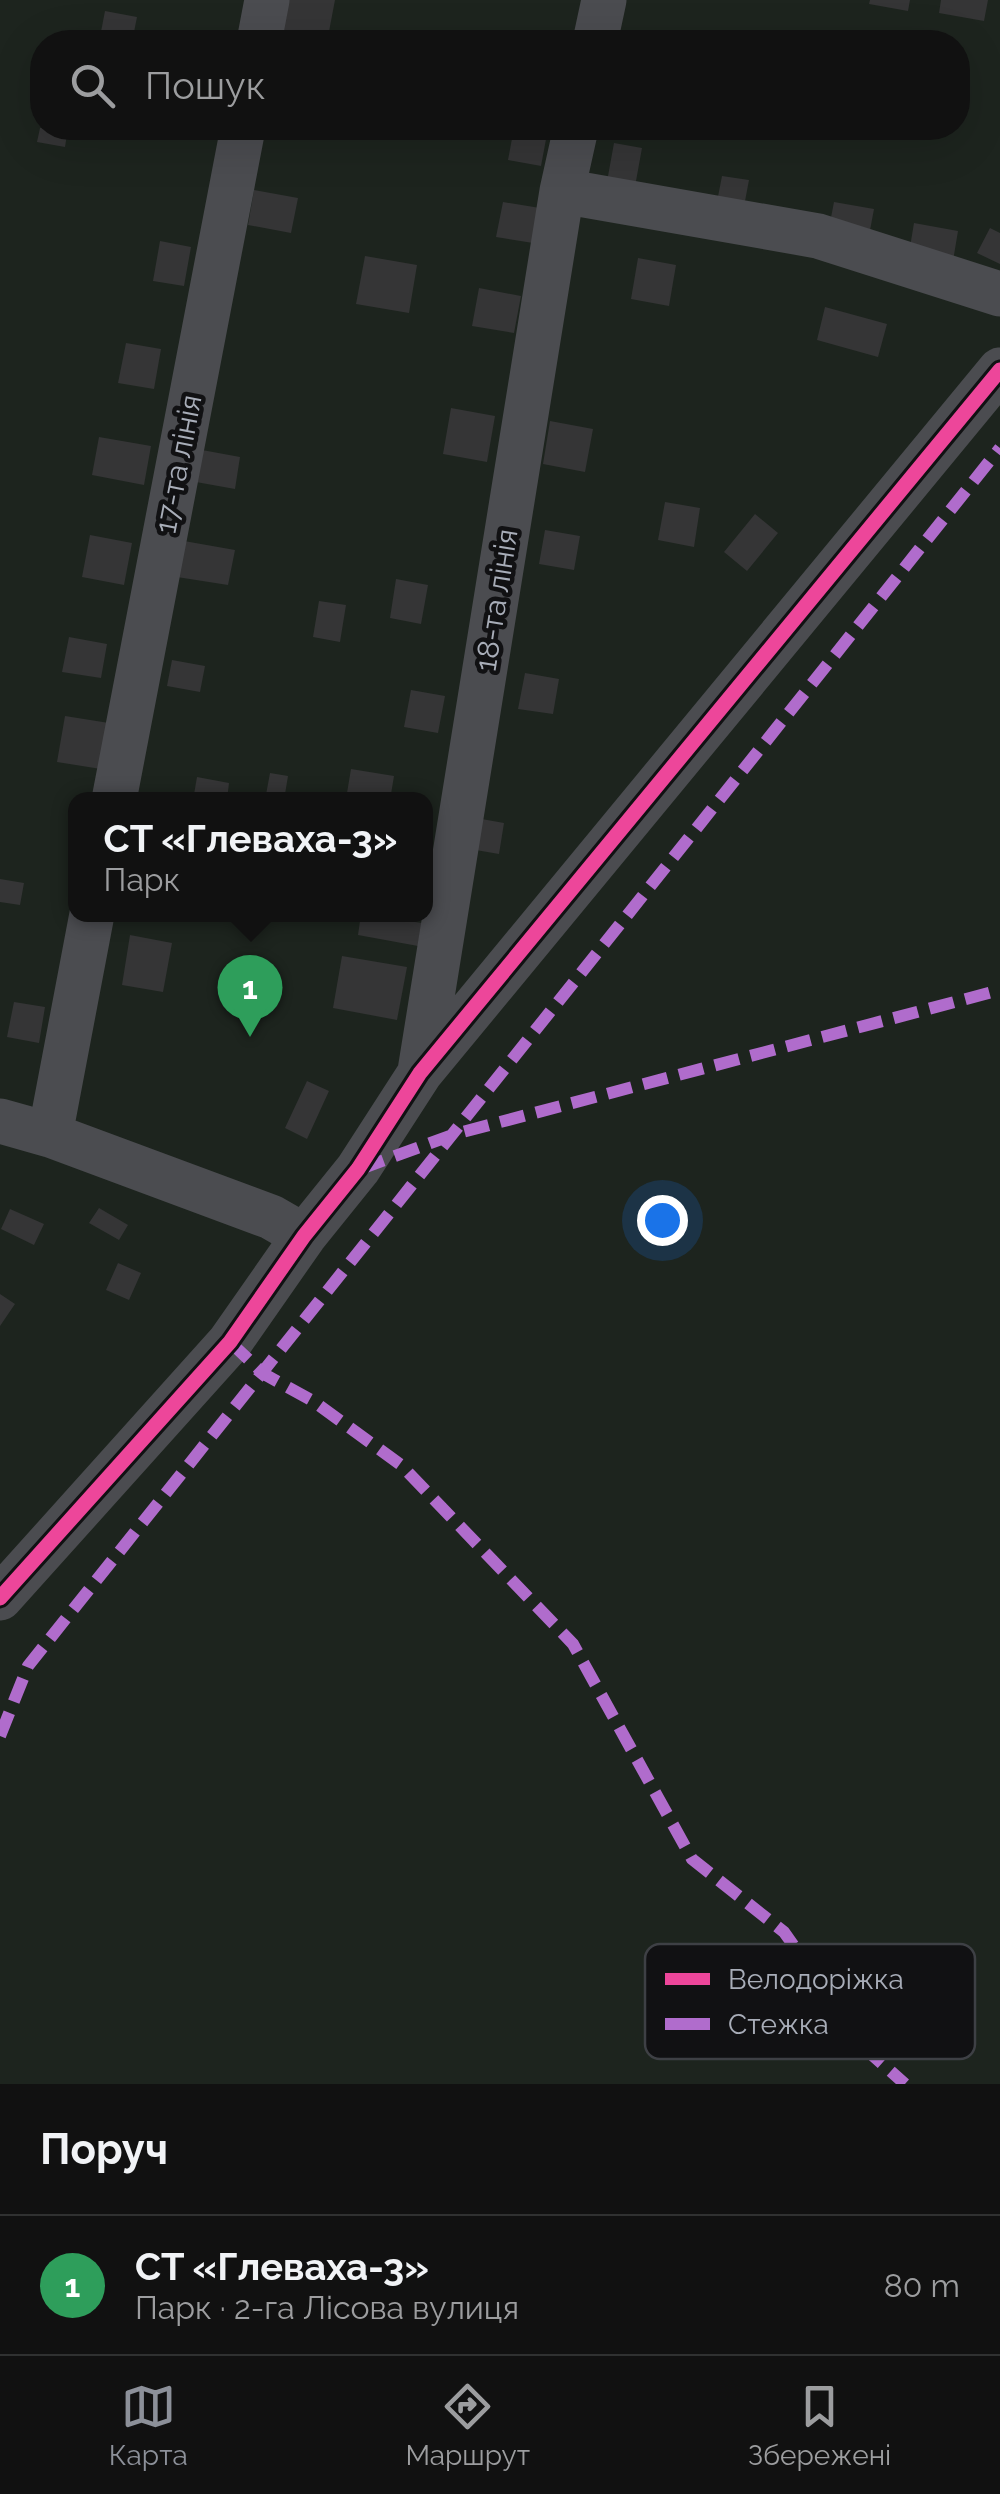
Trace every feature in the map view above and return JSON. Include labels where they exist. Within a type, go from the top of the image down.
[{"type":"street","points":[[261,30],[267,0]]},
{"type":"street","points":[[598,30],[604,0]]},
{"type":"street","name":"17-та лінія","points":[[116,792],[241,140]]},
{"type":"street","name":"18-та лінія","points":[[420,1073],[573,140]]},
{"type":"street","points":[[562,191],[818,236],[1000,294]]},
{"type":"street","points":[[0,1598],[230,1342],[304,1236],[358,1169],[420,1073],[1000,370]]},
{"type":"street","points":[[50,1135],[90,922]]},
{"type":"street","points":[[0,1120],[271,1216],[304,1236]]},
{"type":"shaded area","points":[[0,0],[1000,0],[1000,2084],[0,2084]]},
{"type":"building","points":[[283,0],[335,0],[329,30],[278,30]]},
{"type":"building","points":[[870,0],[910,0],[908,11],[869,4]]},
{"type":"building","points":[[941,0],[988,0],[984,21],[939,13]]},
{"type":"building","points":[[105,11],[137,17],[134,30],[101,30]]},
{"type":"building","points":[[37,140],[66,140],[65,147]]},
{"type":"building","points":[[512,140],[546,140],[541,166],[508,160]]},
{"type":"building","points":[[614,143],[642,148],[634,192],[606,187]]},
{"type":"building","points":[[722,176],[749,180],[742,217],[715,212]]},
{"type":"building","points":[[254,190],[298,198],[291,233],[248,225]]},
{"type":"building","points":[[503,202],[540,208],[533,243],[496,237]]},
{"type":"building","points":[[834,202],[874,209],[868,241],[828,233]]},
{"type":"building","points":[[914,223],[958,231],[953,261],[909,253]]},
{"type":"building","points":[[990,228],[1000,233],[1000,264],[977,253]]},
{"type":"building","points":[[160,241],[191,247],[184,286],[153,281]]},
{"type":"building","points":[[365,256],[417,265],[409,313],[356,304]]},
{"type":"building","points":[[638,258],[676,265],[669,306],[631,299]]},
{"type":"building","points":[[479,288],[521,296],[514,333],[472,326]]},
{"type":"building","points":[[825,307],[887,324],[878,357],[817,340]]},
{"type":"building","points":[[126,343],[161,349],[154,389],[118,383]]},
{"type":"building","points":[[451,408],[495,416],[487,462],[443,454]]},
{"type":"building","points":[[550,421],[593,429],[585,472],[543,464]]},
{"type":"building","points":[[99,437],[151,446],[144,485],[92,475]]},
{"type":"building","points":[[202,450],[240,457],[235,489],[196,482]]},
{"type":"building","points":[[665,502],[700,508],[694,547],[658,540]]},
{"type":"building","points":[[755,514],[778,533],[747,571],[724,552]]},
{"type":"building","points":[[545,530],[580,536],[574,570],[539,564]]},
{"type":"building","points":[[90,535],[132,543],[124,585],[82,577]]},
{"type":"building","points":[[184,541],[235,550],[228,585],[177,577]]},
{"type":"building","points":[[396,579],[428,585],[421,624],[390,618]]},
{"type":"building","points":[[319,601],[346,605],[340,642],[313,637]]},
{"type":"building","points":[[69,637],[107,644],[101,678],[62,672]]},
{"type":"building","points":[[172,660],[205,666],[200,692],[167,686]]},
{"type":"building","points":[[525,673],[559,679],[553,714],[518,709]]},
{"type":"building","points":[[411,690],[445,696],[438,733],[404,727]]},
{"type":"building","points":[[65,716],[109,723],[101,769],[57,762]]},
{"type":"building","points":[[351,769],[394,776],[391,792],[347,792]]},
{"type":"building","points":[[270,773],[288,776],[285,792],[266,792]]},
{"type":"building","points":[[197,777],[229,783],[228,792],[194,792]]},
{"type":"building","points":[[476,818],[504,823],[499,854],[470,849]]},
{"type":"building","points":[[0,879],[24,883],[20,905],[0,902]]},
{"type":"building","points":[[360,922],[422,923],[418,946],[358,935]]},
{"type":"building","points":[[130,935],[172,943],[163,992],[122,985]]},
{"type":"building","points":[[342,956],[407,967],[397,1020],[333,1008]]},
{"type":"building","points":[[14,1002],[45,1007],[39,1043],[7,1037]]},
{"type":"building","points":[[307,1081],[329,1091],[307,1139],[285,1128]]},
{"type":"building","points":[[99,1208],[128,1225],[119,1240],[89,1223]]},
{"type":"building","points":[[10,1209],[44,1224],[34,1245],[1,1229]]},
{"type":"building","points":[[118,1263],[141,1273],[129,1300],[106,1290]]},
{"type":"building","points":[[0,1294],[15,1304],[0,1326]]},
{"type":"marked path","points":[[0,1736],[28,1666],[1000,448]]},
{"type":"marked path","points":[[360,1169],[455,1134],[1000,990]]},
{"type":"marked path","points":[[230,1342],[264,1374],[313,1401],[401,1465],[573,1644],[692,1859],[784,1932],[793,1944]]},
{"type":"marked path","points":[[877,2059],[905,2084]]},
{"type":"cycle path","points":[[0,1598],[230,1342],[304,1236],[358,1169],[420,1073],[1000,370]]},
{"type":"place","name":"СТ «Глеваха-3»","points":[[250,1037]]}]
